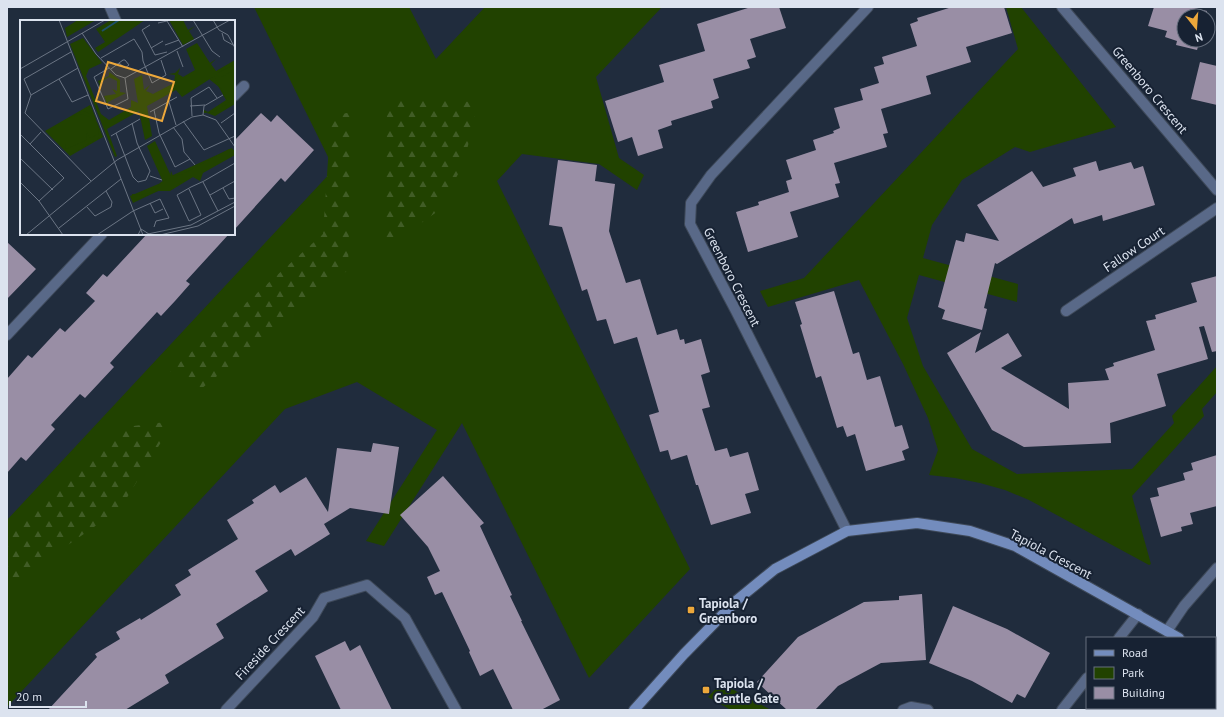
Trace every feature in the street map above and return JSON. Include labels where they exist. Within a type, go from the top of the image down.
[{"type":"street","points":[[110,7],[116,20]]},
{"type":"street","name":"Greenboro Crescent","points":[[847,531],[736,311],[690,224],[691,203],[711,175],[868,7]]},
{"type":"street","name":"Greenboro Crescent","points":[[1062,7],[1217,190]]},
{"type":"street","points":[[235,95],[244,86]]},
{"type":"street","name":"Fallow Court","points":[[1066,310],[1217,208]]},
{"type":"street","points":[[7,335],[101,235]]},
{"type":"street","name":"Tapiola Crescent","points":[[634,710],[684,654],[737,600],[775,568],[847,531],[917,523],[970,531],[1015,546],[1177,637]]},
{"type":"street","points":[[1166,631],[1184,606],[1217,568]]},
{"type":"street","name":"Fireside Crescent","points":[[226,710],[313,617],[324,598],[368,585],[405,618],[456,710]]},
{"type":"street","points":[[1120,637],[1138,614]]},
{"type":"street","points":[[1062,710],[1086,679]]},
{"type":"street","points":[[903,710],[911,707],[928,710]]},
{"type":"green space","points":[[254,7],[409,7],[436,59],[485,7],[662,7],[596,77],[619,158],[644,175],[637,190],[599,164],[522,154],[497,181],[690,569],[589,678],[462,423],[384,546],[366,541],[437,430],[357,382],[285,409],[7,707],[7,520],[334,169]]},
{"type":"green space","points":[[1006,7],[1021,7],[1116,127],[1030,152],[1015,147],[962,180],[932,225],[923,258],[1018,284],[1017,302],[919,275],[907,318],[923,366],[972,449],[1017,474],[1132,469],[1174,423],[1172,416],[1217,366],[1217,392],[1202,409],[1204,416],[1132,496],[1151,564],[1149,565],[1029,500],[1005,490],[955,478],[929,475],[938,450],[928,418],[903,364],[859,280],[768,307],[760,291],[804,278],[1018,49]]},
{"type":"green space","points":[[387,99],[478,102],[464,163],[438,211],[385,249]]},
{"type":"green space","points":[[352,112],[348,270],[196,393],[170,371],[323,234],[331,116]]},
{"type":"green space","points":[[174,421],[120,509],[7,587],[7,537],[125,427]]},
{"type":"green space","points":[[721,683],[771,710],[731,710],[708,697]]},
{"type":"building","points":[[751,7],[779,7],[786,28],[750,39],[756,57],[747,60],[750,68],[713,79],[719,98],[711,101],[713,108],[671,121],[672,125],[658,130],[663,148],[638,156],[632,137],[618,142],[605,101],[664,82],[659,65],[705,51],[697,24]]},
{"type":"building","points":[[952,7],[1004,7],[1012,33],[966,47],[971,62],[926,76],[931,94],[881,109],[888,133],[883,134],[887,147],[834,163],[840,183],[835,184],[839,197],[790,212],[798,237],[748,252],[736,212],[759,205],[758,202],[789,192],[786,181],[792,179],[786,160],[816,150],[813,140],[834,133],[833,131],[840,128],[834,108],[863,100],[860,89],[879,83],[874,67],[884,64],[882,57],[917,46],[910,24],[918,21],[917,18]]},
{"type":"building","points":[[1154,7],[1194,8],[1176,8],[1176,41],[1165,37],[1167,31],[1148,26]]},
{"type":"building","points":[[1200,62],[1217,66],[1217,105],[1191,99]]},
{"type":"building","points":[[261,113],[271,122],[277,115],[314,150],[285,182],[281,178],[235,229],[235,140]]},
{"type":"building","points":[[558,160],[597,165],[595,181],[615,184],[609,231],[626,283],[640,279],[657,335],[677,329],[680,340],[684,339],[685,344],[701,339],[710,372],[701,375],[710,407],[702,409],[715,451],[727,448],[730,457],[748,452],[759,490],[745,494],[751,513],[711,525],[698,485],[696,485],[687,455],[671,460],[668,450],[660,452],[649,415],[659,412],[637,337],[614,344],[606,319],[597,321],[587,289],[582,291],[562,227],[549,225]]},
{"type":"building","points":[[1096,161],[1099,171],[1131,162],[1134,169],[1143,166],[1155,205],[1103,221],[1102,215],[1074,224],[1072,218],[997,264],[995,263],[984,308],[987,309],[982,330],[942,319],[945,310],[938,307],[956,240],[964,242],[966,233],[999,241],[977,205],[1032,171],[1043,187],[1076,176],[1073,168]]},
{"type":"building","points":[[146,235],[228,235],[186,281],[190,284],[175,301],[161,316],[157,312],[110,363],[114,367],[85,398],[80,394],[51,425],[55,429],[26,461],[21,457],[7,473],[7,379],[28,355],[32,358],[60,328],[65,332],[95,301],[86,293],[103,274],[107,277]]},
{"type":"building","points":[[7,242],[36,269],[7,299]]},
{"type":"building","points":[[1217,276],[1217,351],[1212,352],[1204,326],[1199,327],[1208,359],[1157,374],[1166,406],[1110,423],[1111,443],[1024,447],[992,430],[947,353],[981,332],[975,353],[1008,333],[1022,356],[1001,368],[1069,409],[1068,383],[1109,380],[1105,369],[1114,366],[1113,363],[1155,350],[1146,321],[1156,319],[1155,315],[1197,302],[1191,283]]},
{"type":"building","points":[[834,291],[853,354],[859,352],[867,380],[880,376],[895,427],[902,425],[909,448],[902,451],[905,460],[866,471],[855,434],[847,437],[843,426],[837,428],[821,376],[816,378],[800,325],[802,324],[795,302]]},
{"type":"building","points":[[373,443],[399,447],[389,514],[350,508],[324,524],[330,534],[295,556],[291,549],[255,571],[268,591],[216,624],[224,638],[165,675],[169,683],[125,710],[48,710],[97,657],[95,654],[120,639],[116,632],[140,618],[141,620],[181,595],[175,585],[191,575],[188,570],[238,539],[227,520],[254,503],[252,500],[275,485],[280,493],[306,477],[328,512],[337,448],[371,452]]},
{"type":"building","points":[[1217,455],[1217,506],[1190,513],[1193,524],[1181,527],[1182,531],[1161,537],[1150,498],[1159,496],[1157,488],[1185,480],[1183,473],[1193,470],[1191,463]]},
{"type":"building","points":[[443,476],[484,523],[480,526],[512,595],[510,596],[560,700],[541,710],[513,710],[493,669],[480,676],[442,592],[435,595],[427,577],[440,571],[428,547],[400,515]]},
{"type":"building","points":[[922,594],[926,660],[881,663],[838,686],[815,710],[787,710],[757,682],[798,637],[864,602],[899,600],[899,596]]},
{"type":"building","points":[[953,606],[1007,629],[1050,653],[1025,698],[1017,694],[1012,703],[972,681],[929,663]]},
{"type":"building","points":[[345,641],[350,651],[360,645],[392,710],[341,710],[315,656]]},
{"type":"place","name":"Tapiola / Greenboro","points":[[691,610]]},
{"type":"place","name":"Tapiola / Gentle Gate","points":[[706,690]]}]
